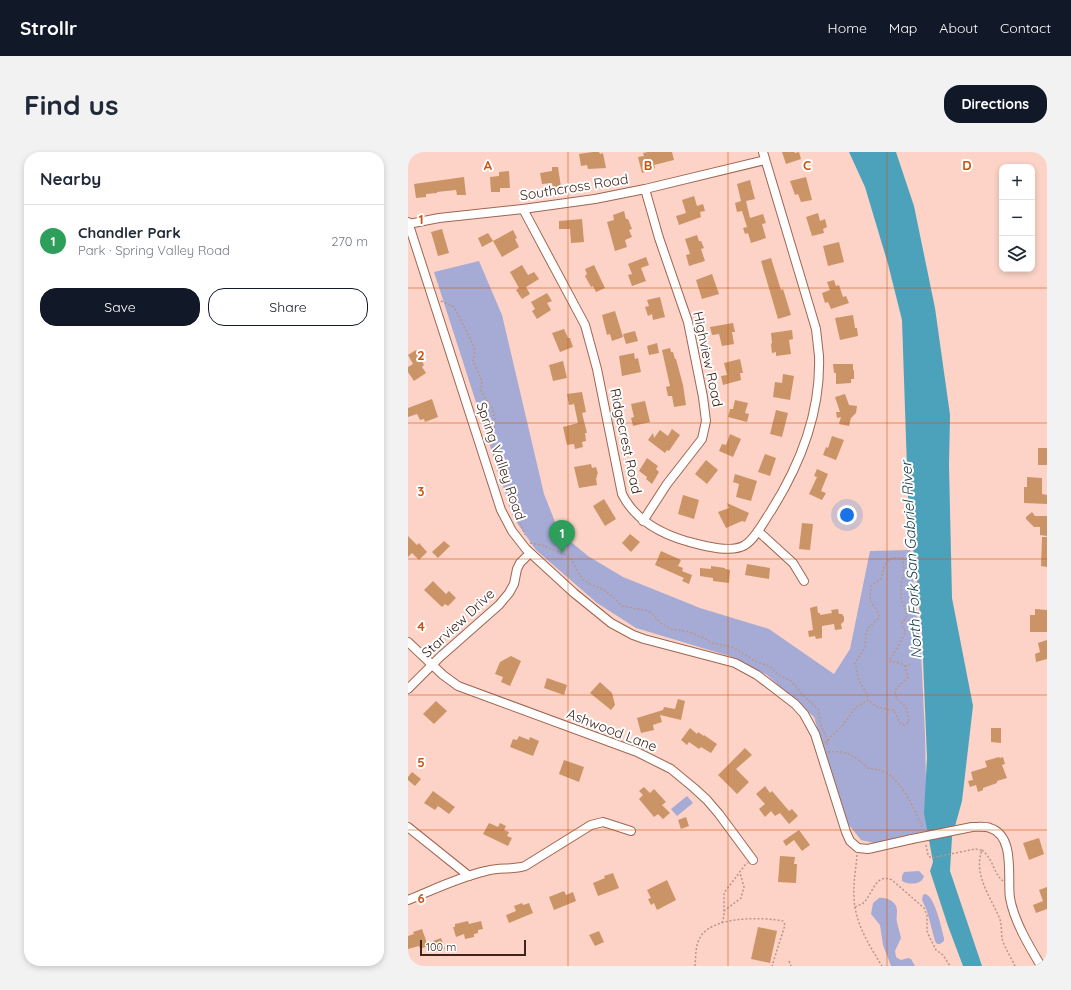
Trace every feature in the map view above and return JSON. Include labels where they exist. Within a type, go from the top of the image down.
[{"type":"street","name":"Southcross Road","points":[[408,223],[595,199],[645,189],[764,156]]},
{"type":"street","name":"Ridgecrest Road","points":[[523,209],[585,325],[597,369],[622,494],[632,511],[643,521],[678,539],[702,545],[735,548],[746,544],[758,531],[791,477],[805,443],[815,403],[818,375],[819,356],[816,329],[764,156]]},
{"type":"street","name":"Highview Road","points":[[643,521],[667,484],[702,439],[706,421],[703,397],[688,322],[659,238],[645,189]]},
{"type":"street","name":"Spring Valley Road","points":[[408,223],[501,510],[518,540],[530,553],[611,623],[644,639],[725,660],[747,669],[776,689],[804,714],[811,723],[821,749],[846,832],[850,841],[858,848]]},
{"type":"street","points":[[758,531],[793,563],[804,581]]},
{"type":"street","name":"Starview Drive","points":[[408,689],[433,664],[498,605],[514,584],[517,569],[520,563],[530,553]]},
{"type":"street","name":"Ashwood Lane","points":[[408,642],[449,680],[467,690],[637,752],[670,769],[707,800],[753,860]]},
{"type":"street","points":[[408,900],[488,870],[525,866],[591,824],[603,822],[631,831]]},
{"type":"street","points":[[858,848],[868,849],[972,827],[983,826],[992,828],[1003,839],[1006,845],[1009,860],[1010,899],[1018,923],[1041,966]]},
{"type":"street","points":[[408,827],[469,876]]},
{"type":"path","points":[[432,298],[454,307],[471,340],[475,351],[473,361],[482,381],[481,391],[493,410],[495,422],[493,448],[496,466],[498,471],[510,484],[513,507],[530,543],[542,545],[570,557],[583,579],[588,583],[602,589],[622,606],[649,611],[662,624],[671,629],[689,632],[712,643],[732,647],[756,662],[769,666],[779,675],[791,681],[818,709],[821,725],[828,741],[827,748],[821,749]]},
{"type":"path","points":[[905,666],[908,677],[896,689],[895,693],[898,700],[906,707],[909,722],[904,725],[899,722],[894,710],[875,707],[868,700],[867,694],[859,680],[855,663],[865,648],[866,633],[868,628],[878,619],[879,614],[871,605],[869,599],[871,586],[881,579],[883,567],[888,560],[896,557],[903,558],[904,574],[901,585],[901,600],[907,611],[906,618],[902,622],[902,626],[905,631],[904,635],[889,661],[900,663],[905,666],[910,665]]},
{"type":"path","points":[[821,749],[843,725],[855,708],[868,700]]},
{"type":"path","points":[[821,749],[846,752],[854,756],[869,769],[880,769],[895,780],[907,793],[923,832]]},
{"type":"path","points":[[925,840],[928,855],[931,858],[975,849],[982,850],[989,856],[999,878],[1010,887]]},
{"type":"path","points":[[858,848],[854,898],[857,919],[868,943],[882,966]]},
{"type":"path","points":[[982,850],[979,865],[981,877],[988,895],[1000,918],[1002,939],[1015,966]]},
{"type":"path","points":[[722,922],[724,911],[724,893],[745,865],[753,860]]},
{"type":"path","points":[[724,911],[741,898],[744,887],[740,873]]},
{"type":"path","points":[[855,907],[866,901],[872,889],[881,880],[887,878],[892,880],[924,908],[927,915],[927,931],[930,938],[936,950],[943,955],[950,966]]},
{"type":"path","points":[[695,966],[697,945],[701,936],[708,929],[722,922],[771,918],[783,921],[785,925],[772,966]]},
{"type":"path","points":[[789,961],[791,966]]},
{"type":"shaded area","points":[[849,152],[896,152],[914,206],[935,308],[950,415],[949,466],[952,598],[973,706],[962,801],[952,837],[950,871],[982,966],[963,966],[930,871],[933,862],[924,813],[927,758],[922,634],[908,498],[902,320],[888,264],[865,187]]},
{"type":"shaded area","points":[[479,261],[502,315],[544,494],[559,532],[588,556],[623,577],[700,608],[769,629],[834,674],[850,649],[870,551],[910,550],[921,651],[927,831],[874,843],[861,840],[845,820],[814,717],[767,675],[729,656],[636,628],[597,603],[536,550],[513,517],[434,272]]},
{"type":"shaded area","points":[[687,796],[693,803],[677,816],[671,809]]},
{"type":"shaded area","points":[[919,871],[924,876],[918,883],[912,884],[902,881],[904,872]]},
{"type":"shaded area","points":[[925,894],[929,896],[935,906],[944,938],[944,941],[940,944],[937,944],[935,941],[927,911],[922,900],[923,895]]},
{"type":"shaded area","points":[[879,898],[885,898],[891,901],[897,908],[897,921],[901,938],[895,951],[896,957],[901,960],[908,958],[911,959],[915,966],[891,966],[883,945],[880,925],[871,914],[873,903]]},
{"type":"building","points":[[599,152],[600,154],[603,153],[606,168],[588,169],[587,165],[581,166],[579,154]]},
{"type":"building","points":[[672,152],[674,160],[654,165],[655,168],[642,173],[638,157],[644,156],[643,153]]},
{"type":"building","points":[[782,152],[799,152],[801,159],[786,164]]},
{"type":"building","points":[[552,167],[558,167],[561,187],[553,188],[552,183],[542,184],[540,173],[552,171]]},
{"type":"building","points":[[509,171],[510,188],[500,188],[500,192],[491,192],[490,177],[499,176],[499,172]]},
{"type":"building","points":[[464,177],[466,195],[457,195],[456,190],[426,194],[426,197],[416,198],[414,184]]},
{"type":"building","points":[[806,177],[812,200],[801,202],[798,194],[795,195],[790,181]]},
{"type":"building","points":[[750,180],[755,199],[746,201],[750,218],[763,214],[766,223],[762,224],[766,238],[751,243],[748,233],[745,234],[743,228],[747,227],[742,211],[737,212],[735,203],[741,201],[737,184]]},
{"type":"building","points":[[694,196],[697,206],[703,204],[705,211],[700,212],[701,217],[679,225],[676,216],[686,213],[682,200]]},
{"type":"building","points":[[624,211],[626,219],[628,219],[632,229],[629,230],[632,237],[625,240],[627,247],[615,251],[607,222],[614,220],[613,215]]},
{"type":"building","points":[[818,213],[820,221],[825,219],[827,227],[823,229],[824,233],[812,236],[806,217]]},
{"type":"building","points":[[582,219],[584,242],[571,243],[570,229],[559,229],[559,221]]},
{"type":"building","points":[[442,229],[449,253],[438,256],[431,232]]},
{"type":"building","points":[[513,230],[519,247],[502,257],[493,241]]},
{"type":"building","points":[[488,233],[493,241],[482,247],[478,238]]},
{"type":"building","points":[[697,235],[704,248],[701,249],[705,261],[689,266],[686,255],[690,254],[685,239]]},
{"type":"building","points":[[839,242],[844,262],[828,266],[823,246]]},
{"type":"building","points":[[646,257],[649,265],[641,268],[646,281],[632,286],[628,275],[632,274],[628,264]]},
{"type":"building","points":[[771,258],[791,315],[778,319],[761,261]]},
{"type":"building","points":[[522,265],[528,275],[534,272],[539,279],[526,287],[530,294],[522,299],[516,290],[519,288],[510,272]]},
{"type":"building","points":[[594,265],[605,288],[596,292],[593,286],[591,287],[585,276],[587,274],[585,269]]},
{"type":"building","points":[[712,274],[719,294],[702,299],[696,280]]},
{"type":"building","points":[[834,280],[836,286],[839,285],[843,297],[846,296],[849,303],[831,309],[828,302],[825,303],[822,293],[830,290],[827,282]]},
{"type":"building","points":[[547,293],[552,301],[547,303],[551,310],[537,319],[532,311],[535,309],[531,302]]},
{"type":"building","points":[[660,297],[665,317],[653,320],[652,314],[648,316],[645,307],[649,306],[647,300]]},
{"type":"building","points":[[615,311],[623,337],[612,341],[610,334],[607,335],[602,315]]},
{"type":"building","points":[[853,315],[858,336],[840,340],[835,318]]},
{"type":"building","points":[[733,323],[735,332],[732,332],[734,344],[722,346],[719,334],[712,335],[710,327]]},
{"type":"building","points":[[564,329],[568,338],[570,338],[573,347],[560,352],[552,333]]},
{"type":"building","points":[[792,330],[793,339],[789,340],[791,354],[776,356],[776,352],[772,353],[771,333]]},
{"type":"building","points":[[635,331],[638,341],[626,344],[623,334]]},
{"type":"building","points":[[657,343],[659,353],[649,355],[647,346]]},
{"type":"building","points":[[670,348],[676,359],[683,385],[686,405],[674,407],[672,396],[668,396],[666,387],[670,386],[662,350]]},
{"type":"building","points":[[416,350],[424,365],[422,367],[426,373],[414,381],[408,372],[408,367],[413,364],[408,355]]},
{"type":"building","points":[[634,353],[635,359],[638,358],[641,372],[622,376],[619,356]]},
{"type":"building","points":[[740,359],[743,373],[740,373],[741,380],[723,385],[721,376],[727,375],[724,363]]},
{"type":"building","points":[[563,361],[567,378],[553,381],[549,365]]},
{"type":"building","points":[[833,364],[853,364],[854,379],[851,379],[851,383],[836,384],[836,373],[834,373]]},
{"type":"building","points":[[783,374],[794,376],[790,400],[773,397],[775,382],[782,383]]},
{"type":"building","points":[[582,392],[586,412],[582,413],[587,433],[585,433],[586,441],[582,442],[583,447],[575,449],[574,444],[567,445],[563,427],[578,423],[574,404],[569,405],[567,394]]},
{"type":"building","points":[[845,394],[849,405],[857,406],[856,413],[851,418],[849,426],[839,424],[841,417],[837,418],[836,412],[840,412],[835,397]]},
{"type":"building","points":[[432,399],[438,417],[425,422],[424,419],[420,420],[417,414],[408,417],[408,408]]},
{"type":"building","points":[[735,400],[748,403],[745,413],[749,414],[747,422],[728,417],[730,409],[733,409]]},
{"type":"building","points":[[645,401],[650,422],[633,426],[631,418],[634,417],[631,404]]},
{"type":"building","points":[[776,410],[788,413],[782,437],[770,434]]},
{"type":"building","points":[[672,429],[680,435],[669,451],[667,450],[665,453],[648,440],[653,433],[654,438],[660,430],[668,436]]},
{"type":"building","points":[[730,434],[741,439],[733,457],[719,451],[722,444],[726,445]]},
{"type":"building","points":[[832,436],[844,440],[836,460],[823,455],[826,447],[828,448]]},
{"type":"building","points":[[1038,448],[1047,448],[1047,465],[1038,465]]},
{"type":"building","points":[[765,454],[776,458],[770,476],[758,472]]},
{"type":"building","points":[[647,458],[658,466],[656,469],[659,472],[652,484],[646,479],[647,477],[639,471]]},
{"type":"building","points":[[706,460],[718,470],[707,484],[695,474]]},
{"type":"building","points":[[591,464],[592,468],[596,467],[598,474],[596,478],[597,485],[579,488],[574,467]]},
{"type":"building","points":[[817,469],[828,474],[821,491],[826,493],[822,500],[809,494],[817,477],[814,476]]},
{"type":"building","points":[[735,474],[757,481],[751,501],[736,497],[739,484],[733,482]]},
{"type":"building","points":[[1027,477],[1042,478],[1042,494],[1047,495],[1047,504],[1024,503],[1024,487],[1027,487]]},
{"type":"building","points":[[683,495],[699,500],[694,519],[678,514]]},
{"type":"building","points":[[604,499],[616,519],[605,526],[593,506]]},
{"type":"building","points":[[727,503],[749,513],[745,522],[742,521],[726,528],[718,512],[729,508]]},
{"type":"building","points":[[1032,512],[1035,516],[1047,516],[1047,536],[1040,535],[1040,527],[1034,527],[1026,519],[1026,517]]},
{"type":"building","points":[[802,523],[813,524],[810,550],[799,549]]},
{"type":"building","points":[[630,534],[640,542],[631,552],[622,543]]},
{"type":"building","points":[[408,536],[417,545],[419,543],[427,552],[419,560],[412,553],[408,557]]},
{"type":"building","points":[[1042,537],[1047,537],[1047,567],[1041,566]]},
{"type":"building","points":[[444,541],[450,546],[438,558],[432,552]]},
{"type":"building","points":[[661,551],[681,560],[678,566],[683,568],[682,571],[692,575],[689,584],[682,581],[684,578],[655,565]]},
{"type":"building","points":[[747,564],[770,568],[769,579],[745,575]]},
{"type":"building","points":[[711,566],[730,570],[729,583],[713,581],[713,578],[700,576],[700,568],[711,569]]},
{"type":"building","points":[[433,581],[446,594],[449,591],[456,598],[448,606],[445,604],[442,607],[424,590]]},
{"type":"building","points":[[817,606],[818,613],[820,613],[820,615],[832,613],[831,610],[838,609],[839,614],[842,614],[844,617],[844,621],[841,624],[842,629],[835,630],[834,624],[822,626],[822,638],[816,639],[815,636],[809,637],[808,631],[813,630],[810,608]]},
{"type":"building","points":[[1035,609],[1047,610],[1047,632],[1030,632],[1030,615],[1035,615]]},
{"type":"building","points":[[1047,640],[1047,659],[1036,662],[1035,654],[1040,652],[1038,643]]},
{"type":"building","points":[[511,656],[521,661],[510,686],[501,682],[503,677],[495,674],[500,662]]},
{"type":"building","points":[[547,678],[567,685],[564,695],[544,688]]},
{"type":"building","points":[[600,682],[612,693],[615,705],[611,710],[590,693]]},
{"type":"building","points":[[678,699],[685,701],[681,720],[660,715],[662,722],[653,725],[654,730],[641,733],[637,718],[663,710],[664,707],[675,709]]},
{"type":"building","points":[[436,701],[447,711],[434,724],[423,714]]},
{"type":"building","points":[[690,728],[697,734],[698,732],[704,735],[717,744],[711,753],[701,747],[699,749],[689,742],[687,745],[681,740]]},
{"type":"building","points":[[991,728],[1001,728],[1001,743],[991,742]]},
{"type":"building","points":[[519,736],[529,740],[530,737],[539,741],[533,756],[510,747],[513,739],[517,740]]},
{"type":"building","points":[[745,748],[752,755],[736,769],[749,782],[737,794],[718,775]]},
{"type":"building","points":[[1003,757],[1005,764],[1002,765],[1007,778],[997,781],[997,783],[983,788],[983,790],[978,792],[976,785],[970,787],[968,781],[973,780],[971,772],[987,767],[985,761]]},
{"type":"building","points":[[564,760],[584,767],[579,782],[559,774]]},
{"type":"building","points":[[412,772],[421,779],[415,786],[408,780],[408,777]]},
{"type":"building","points":[[765,786],[770,793],[772,791],[789,811],[792,809],[798,816],[789,824],[780,813],[775,816],[771,811],[765,817],[759,809],[765,804],[756,794]]},
{"type":"building","points":[[644,787],[650,793],[654,789],[666,802],[662,805],[670,813],[663,819],[658,814],[654,817],[639,799],[643,795],[639,791]]},
{"type":"building","points":[[433,791],[455,807],[449,814],[438,806],[435,810],[424,803]]},
{"type":"building","points":[[686,817],[689,826],[681,829],[678,820]]},
{"type":"building","points":[[489,823],[498,827],[500,823],[506,826],[504,830],[509,832],[507,836],[512,838],[508,846],[483,834]]},
{"type":"building","points":[[799,830],[810,845],[802,851],[794,840],[786,846],[783,841]]},
{"type":"building","points":[[1039,838],[1044,854],[1029,860],[1023,843]]},
{"type":"building","points":[[780,856],[795,857],[794,864],[797,864],[796,883],[778,882]]},
{"type":"building","points":[[613,873],[619,888],[598,896],[593,883],[605,878],[604,876]]},
{"type":"building","points":[[667,880],[676,900],[657,910],[654,903],[651,905],[648,899],[651,898],[647,890]]},
{"type":"building","points":[[1047,887],[1047,909],[1036,913],[1033,905],[1043,901],[1039,890]]},
{"type":"building","points":[[564,891],[566,895],[573,892],[576,901],[554,910],[549,897]]},
{"type":"building","points":[[522,903],[523,905],[529,903],[533,913],[509,923],[506,915],[516,911],[514,906]]},
{"type":"building","points":[[468,921],[469,924],[481,921],[483,929],[478,930],[478,933],[474,934],[474,937],[465,939],[464,934],[456,937],[453,927],[455,927],[455,924]]},
{"type":"building","points":[[758,927],[777,931],[770,963],[751,959]]},
{"type":"building","points":[[422,929],[428,946],[420,949],[419,946],[408,949],[408,936],[414,934],[413,932]]},
{"type":"building","points":[[599,931],[604,942],[595,946],[589,935]]},
{"type":"building","points":[[441,938],[445,949],[437,952],[433,941]]},
{"type":"place","name":"Chandler Park","points":[[562,553]]},
{"type":"water label","name":"North Fork San Gabriel River","points":[[911,560]]}]
